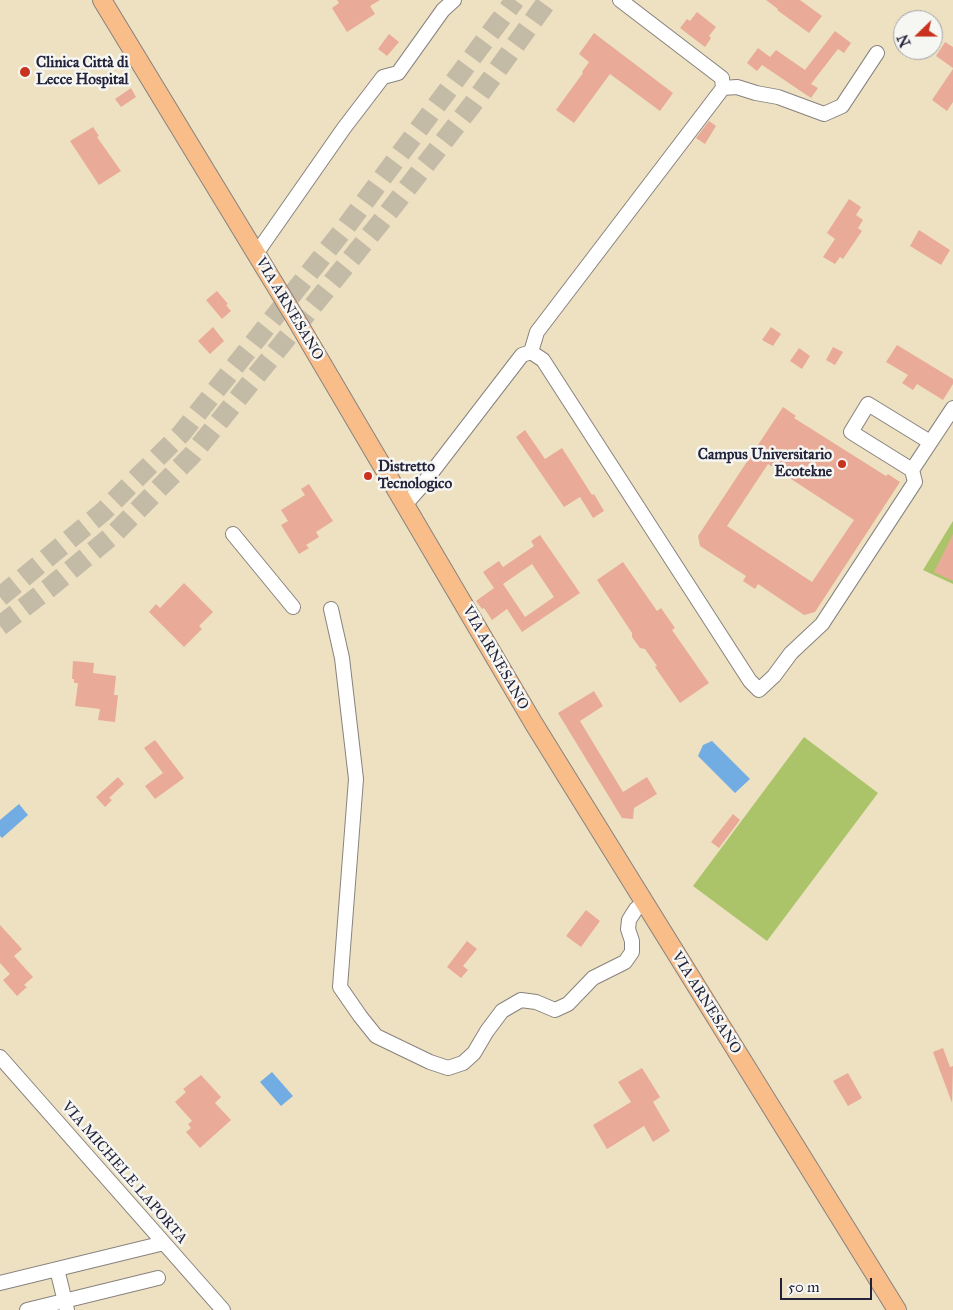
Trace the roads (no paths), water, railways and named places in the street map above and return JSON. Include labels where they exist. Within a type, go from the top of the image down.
[{"type":"main road","name":"VIA ARNESANO","points":[[102,0],[256,254],[534,724],[896,1310]]},
{"type":"street","points":[[256,254],[344,128],[383,77],[398,73],[443,10],[454,0]]},
{"type":"street","points":[[620,0],[722,78],[724,88]]},
{"type":"street","points":[[532,352],[537,332],[724,88],[737,87],[756,94],[778,97],[824,114],[842,106],[877,53]]},
{"type":"street","points":[[532,352],[543,360],[750,681],[759,690],[774,676],[791,653],[822,624],[915,482],[912,470],[850,432],[868,404],[930,442]]},
{"type":"street","points":[[405,505],[522,355],[532,352]]},
{"type":"street","points":[[912,470],[953,408]]},
{"type":"street","points":[[233,534],[293,607]]},
{"type":"street","points":[[331,609],[342,658],[356,779],[340,987],[376,1036],[430,1062],[448,1068],[463,1063],[474,1054],[502,1011],[521,1000],[536,1002],[555,1010],[568,1004],[593,978],[625,962],[632,952],[632,940],[628,929],[629,920],[636,909],[644,902]]},
{"type":"street","name":"VIA MICHELE LAPORTA","points":[[0,1057],[223,1310]]},
{"type":"street","points":[[0,1283],[164,1243]]},
{"type":"street","points":[[57,1269],[66,1305]]},
{"type":"street","points":[[27,1310],[66,1305],[158,1278]]},
{"type":"water","points":[[712,741],[750,779],[735,793],[698,756],[703,745]]},
{"type":"water","points":[[19,804],[28,815],[2,838],[0,836],[0,820]]},
{"type":"water","points":[[272,1072],[293,1096],[281,1106],[260,1082]]},
{"type":"tunnel","points":[[0,597],[104,511],[181,434],[345,228],[515,0]]},
{"type":"tunnel","points":[[0,626],[115,533],[192,455],[380,223],[472,105],[548,0]]},
{"type":"place","name":"Clinica Città di Lecce Hospital","points":[[25,72]]},
{"type":"place","name":"Campus Universitario Ecotekne","points":[[842,464]]},
{"type":"place","name":"Distretto Tecnologico","points":[[368,476]]}]
